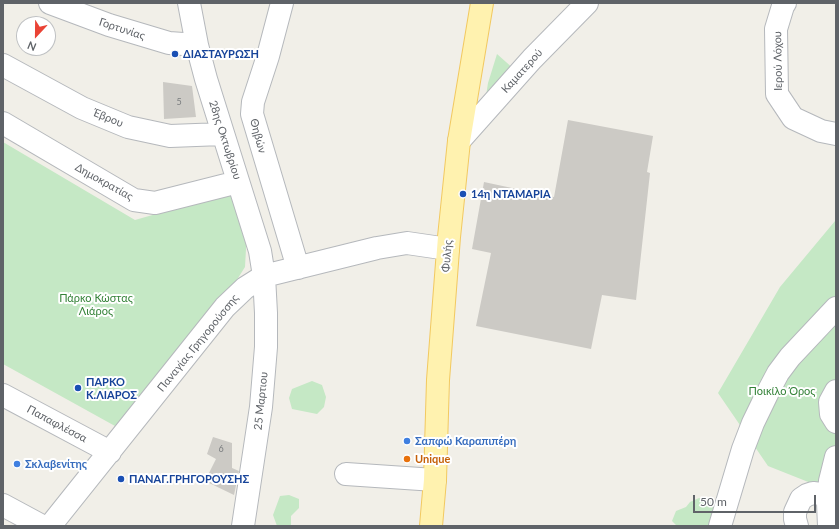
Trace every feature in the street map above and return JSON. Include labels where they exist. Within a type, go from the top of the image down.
[{"type":"main road","name":"Φυλής","points":[[433,521],[438,380],[448,249],[459,141],[482,3]]},
{"type":"street","name":"Γορτυνίας","points":[[50,3],[109,25],[169,43],[197,45]]},
{"type":"street","name":"28ης Οκτωβρίου","points":[[188,3],[197,45],[222,134],[260,251],[264,276]]},
{"type":"street","name":"Θηβών","points":[[282,3],[268,56],[253,102],[252,114],[298,268]]},
{"type":"street","name":"Καματερού","points":[[459,141],[532,59],[587,3]]},
{"type":"street","name":"Ιερού Λόχου","points":[[785,3],[782,6],[776,29],[777,94],[793,118],[821,131],[836,134]]},
{"type":"street","name":"Έβρου","points":[[3,65],[82,108],[128,127],[170,136],[222,134]]},
{"type":"street","name":"Δημοκρατίας","points":[[3,123],[134,200],[155,203],[238,182]]},
{"type":"street","name":"Παναγίας Γρηγορούσσης","points":[[50,526],[226,307],[244,288],[264,276],[367,250],[407,243],[448,249]]},
{"type":"street","name":"25 Μαρτιου","points":[[243,526],[262,407],[266,347],[264,276]]},
{"type":"street","points":[[720,526],[743,449],[768,390],[790,357],[836,308]]},
{"type":"street","points":[[836,391],[830,402],[831,414],[836,422]]},
{"type":"street","name":"Παπαφλέσσα","points":[[3,395],[110,452]]},
{"type":"street","points":[[829,526],[829,495],[836,457]]},
{"type":"street","points":[[346,474],[435,480]]},
{"type":"street","points":[[797,526],[795,512],[801,500],[807,495],[813,493],[829,495]]},
{"type":"street","points":[[3,505],[42,526]]},
{"type":"green space","points":[[497,54],[515,70],[486,96],[488,83]]},
{"type":"green space","name":"Πάρκο Κώστας Λιάρος","points":[[3,142],[135,220],[233,192],[247,231],[245,267],[233,286],[115,426],[3,364]]},
{"type":"green space","name":"Ποικίλο Όρος","points":[[835,221],[836,493],[768,466],[718,393],[780,287]]},
{"type":"green space","points":[[312,381],[322,385],[326,397],[324,407],[317,414],[292,409],[289,398],[292,389]]},
{"type":"green space","points":[[289,495],[299,499],[299,508],[291,516],[291,526],[277,526],[273,515],[280,496]]},
{"type":"green space","points":[[699,498],[709,501],[716,510],[710,526],[677,526],[672,521],[676,511],[686,507],[690,502]]},
{"type":"building","points":[[163,82],[192,86],[196,117],[164,119]]},
{"type":"building","points":[[568,120],[653,136],[647,172],[650,173],[636,300],[602,295],[591,349],[476,326],[491,253],[472,249],[484,182],[554,197]]},
{"type":"building","points":[[213,437],[232,443],[232,468],[239,471],[234,495],[205,481],[216,459],[207,454]]},
{"type":"place","name":"ΔΙΑΣΤΑΥΡΩΣΗ","points":[[175,54]]},
{"type":"place","name":"14η ΝΤΑΜΑΡΙΑ","points":[[463,194]]},
{"type":"place","name":"ΠΑΡΚΟ Κ.ΛΙΑΡΟΣ","points":[[78,388]]},
{"type":"place","name":"Σαπφώ Καραπιπέρη","points":[[407,441]]},
{"type":"place","name":"Unique","points":[[407,459]]},
{"type":"place","name":"Σκλαβενίτης","points":[[17,464]]},
{"type":"place","name":"ΠΑΝΑΓ.ΓΡΗΓΟΡΟΥΣΗΣ","points":[[121,479]]}]
